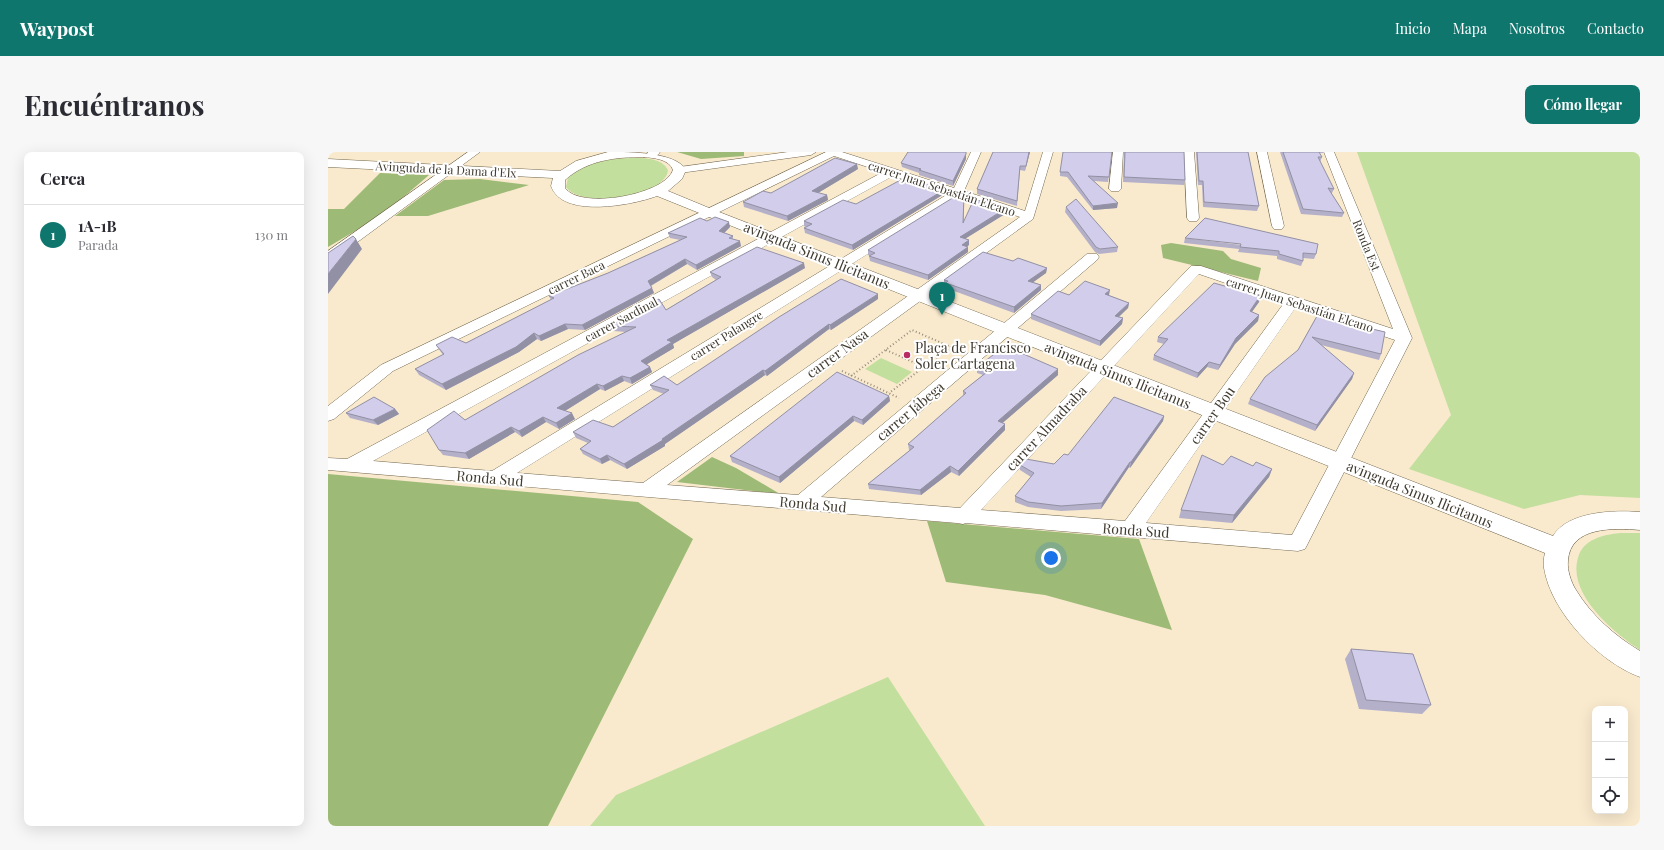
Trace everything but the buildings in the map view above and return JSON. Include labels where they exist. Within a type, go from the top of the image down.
[{"type":"street","points":[[328,257],[475,152]]},
{"type":"street","points":[[680,170],[677,163],[673,160],[653,153],[626,154],[603,157],[582,164],[563,175],[557,186],[560,192],[569,198],[602,202],[621,200],[657,190],[674,180],[680,170],[754,156],[811,152]]},
{"type":"street","name":"carrer Juan Sebastián Elcano","points":[[832,152],[1029,216]]},
{"type":"street","name":"carrer Baca","points":[[328,415],[387,368],[832,152]]},
{"type":"street","points":[[958,193],[976,152]]},
{"type":"street","points":[[1029,216],[1048,152]]},
{"type":"street","points":[[1115,189],[1118,152]]},
{"type":"street","points":[[1189,152],[1193,218]]},
{"type":"street","points":[[1262,152],[1278,226]]},
{"type":"street","name":"Ronda Est","points":[[1329,152],[1404,338]]},
{"type":"street","name":"Avinguda de la Dama d'Elx","points":[[328,164],[563,175]]},
{"type":"street","name":"carrer Sardinal","points":[[349,466],[892,172]]},
{"type":"street","name":"avinguda Sinus Ilicitanus","points":[[657,190],[709,213],[1558,548]]},
{"type":"street","name":"carrer Palangre","points":[[494,478],[958,193]]},
{"type":"street","name":"carrer Nasa","points":[[645,490],[1029,216]]},
{"type":"street","name":"carrer Jábega","points":[[801,503],[1092,256]]},
{"type":"street","name":"carrer Juan Sebastián Elcano","points":[[1196,270],[1404,338]]},
{"type":"street","name":"carrer Almadraba","points":[[963,517],[1196,270]]},
{"type":"street","name":"carrer Bou","points":[[1130,530],[1293,301]]},
{"type":"street","points":[[1340,462],[1404,338]]},
{"type":"street","name":"Ronda Sud","points":[[328,464],[963,517],[1298,543],[1340,462]]},
{"type":"street","points":[[1640,521],[1606,520],[1586,524],[1570,532],[1562,539],[1558,548],[1556,560],[1556,572],[1569,601],[1595,632],[1613,647],[1640,665]]},
{"type":"path","points":[[912,330],[950,347],[924,367],[889,393],[852,376],[912,330]]},
{"type":"path","points":[[886,350],[924,367]]},
{"type":"green space","points":[[677,152],[744,152],[744,156],[701,159]]},
{"type":"green space","points":[[1357,152],[1640,152],[1640,498],[1580,495],[1524,509],[1409,469],[1451,415]]},
{"type":"green space","points":[[643,158],[662,163],[668,170],[664,179],[653,187],[639,193],[622,197],[588,197],[574,194],[566,187],[568,178],[582,168],[608,160]]},
{"type":"green space","points":[[380,173],[429,175],[384,214],[328,247],[328,209],[344,209]]},
{"type":"green space","points":[[480,179],[529,185],[428,216],[395,216],[444,180]]},
{"type":"green space","points":[[1171,243],[1223,251],[1231,259],[1261,268],[1258,281],[1163,258],[1161,245]]},
{"type":"green space","points":[[881,358],[912,372],[897,384],[865,369]]},
{"type":"green space","points":[[712,457],[736,468],[780,494],[677,482]]},
{"type":"green space","points":[[328,474],[638,502],[693,539],[548,826],[328,826]]},
{"type":"green space","points":[[927,521],[1139,539],[1172,630],[1045,595],[946,582]]},
{"type":"green space","points":[[1620,533],[1640,533],[1640,650],[1618,634],[1595,611],[1579,585],[1576,572],[1578,558],[1584,546],[1594,539]]},
{"type":"green space","points":[[888,677],[985,826],[590,826],[616,795]]},
{"type":"place","name":"1A-1B","points":[[942,315]]},
{"type":"place","name":"Plaça de Francisco Soler Cartagena","points":[[907,355]]}]
